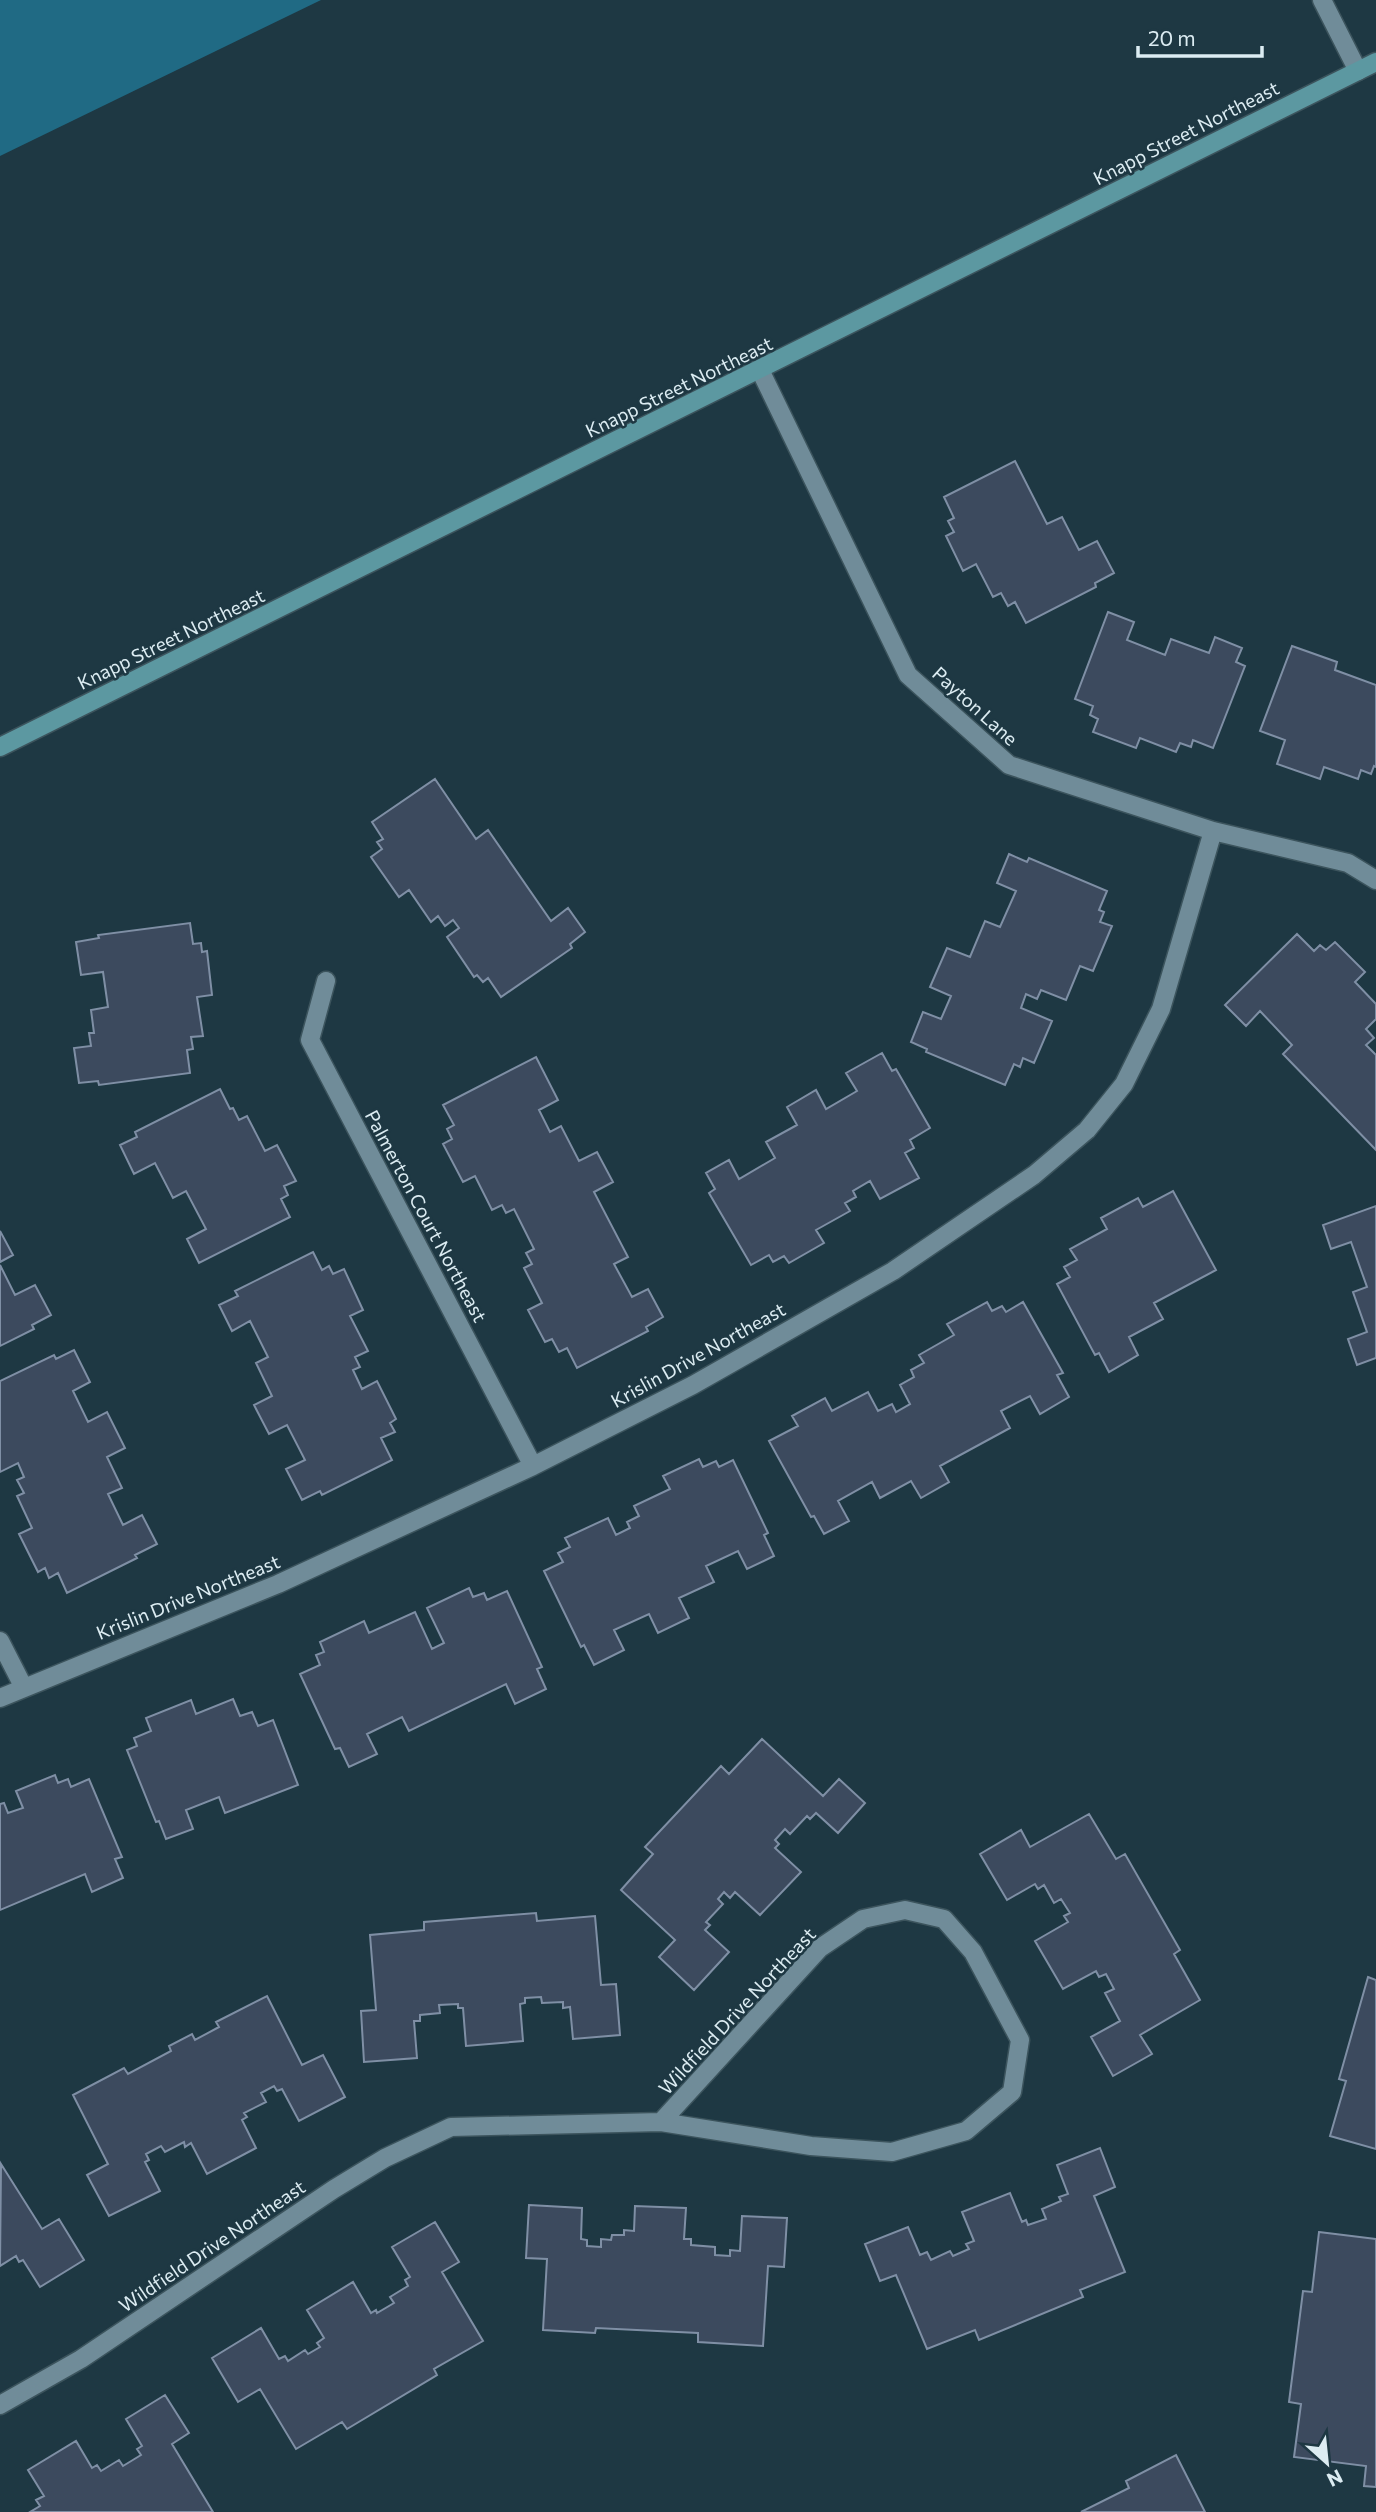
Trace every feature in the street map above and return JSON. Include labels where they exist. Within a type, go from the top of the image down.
[{"type":"main road","name":"Knapp Street Northeast","points":[[0,747],[1376,62]]},
{"type":"street","points":[[1322,0],[1358,71]]},
{"type":"street","name":"Payton Lane","points":[[760,370],[908,675],[1009,765],[1213,831],[1348,863],[1376,880]]},
{"type":"street","name":"Krislin Drive Northeast","points":[[0,1699],[278,1584],[533,1466],[693,1385],[893,1270],[1034,1175],[1087,1130],[1124,1084],[1161,1009],[1213,831]]},
{"type":"street","name":"Palmerton Court Northeast","points":[[326,981],[310,1040],[533,1466]]},
{"type":"street","points":[[0,1642],[24,1688]]},
{"type":"street","name":"Wildfield Drive Northeast","points":[[0,2404],[81,2359],[334,2189],[385,2158],[451,2127],[661,2122],[811,2146],[892,2152],[966,2131],[1012,2092],[1020,2040],[973,1952],[944,1919],[905,1910],[863,1919],[820,1948],[661,2122]]},
{"type":"shaded area","points":[[0,0],[321,0],[0,156]]},
{"type":"building","points":[[1015,461],[1047,524],[1062,517],[1079,550],[1097,541],[1114,573],[1095,583],[1096,587],[1026,623],[1015,602],[1008,606],[1001,593],[993,597],[976,564],[963,571],[946,536],[954,532],[948,521],[954,518],[944,497]]},
{"type":"building","points":[[1108,612],[1134,622],[1127,640],[1165,655],[1171,639],[1209,653],[1215,637],[1242,648],[1236,662],[1245,666],[1213,748],[1193,740],[1191,747],[1180,743],[1176,752],[1140,738],[1136,748],[1093,732],[1098,719],[1090,715],[1093,706],[1075,699]]},
{"type":"building","points":[[1292,646],[1337,662],[1335,670],[1376,685],[1376,767],[1374,766],[1371,774],[1361,770],[1358,779],[1324,767],[1320,779],[1277,764],[1285,740],[1260,731]]},
{"type":"building","points":[[435,779],[476,839],[488,830],[551,921],[568,908],[585,932],[570,944],[572,948],[501,997],[488,978],[483,982],[477,975],[474,977],[447,937],[459,928],[453,920],[445,926],[438,916],[431,922],[409,890],[399,897],[371,857],[382,849],[377,842],[383,839],[372,822]]},
{"type":"building","points":[[1009,854],[1027,862],[1029,858],[1107,891],[1099,910],[1104,912],[1100,922],[1112,926],[1093,971],[1080,966],[1066,1000],[1041,990],[1037,999],[1026,994],[1021,1008],[1052,1021],[1034,1063],[1023,1058],[1020,1067],[1014,1064],[1005,1085],[926,1052],[927,1049],[911,1042],[923,1012],[941,1019],[951,996],[930,987],[947,948],[970,957],[985,921],[1000,927],[1016,891],[997,883]]},
{"type":"building","points":[[190,923],[193,944],[201,943],[202,952],[207,951],[212,995],[197,997],[203,1036],[191,1037],[193,1049],[187,1050],[190,1073],[99,1085],[98,1081],[79,1083],[74,1048],[91,1046],[89,1033],[94,1033],[91,1010],[108,1007],[103,972],[81,975],[76,942],[99,938],[98,935]]},
{"type":"building","points":[[1297,934],[1314,951],[1320,945],[1326,950],[1335,942],[1365,972],[1355,982],[1376,1004],[1376,1019],[1366,1029],[1374,1038],[1366,1045],[1376,1055],[1376,1150],[1283,1054],[1292,1045],[1260,1011],[1246,1026],[1225,1005]]},
{"type":"building","points":[[882,1053],[892,1071],[896,1069],[930,1128],[910,1140],[914,1148],[905,1153],[919,1178],[880,1199],[870,1181],[853,1191],[856,1197],[845,1203],[850,1211],[816,1230],[824,1243],[789,1263],[784,1256],[773,1262],[769,1255],[751,1265],[709,1193],[715,1189],[706,1173],[729,1160],[739,1179],[775,1158],[766,1142],[797,1125],[787,1107],[816,1090],[826,1109],[857,1091],[846,1073]]},
{"type":"building","points":[[536,1057],[558,1100],[539,1110],[550,1132],[561,1126],[579,1161],[597,1152],[613,1182],[594,1192],[628,1257],[614,1264],[632,1297],[648,1289],[663,1317],[646,1327],[648,1331],[577,1368],[567,1348],[559,1352],[552,1339],[545,1342],[528,1310],[542,1303],[524,1268],[532,1264],[526,1253],[534,1249],[514,1209],[506,1213],[502,1205],[492,1210],[475,1176],[463,1182],[443,1144],[452,1139],[447,1129],[454,1125],[443,1105]]},
{"type":"building","points":[[220,1089],[239,1120],[247,1116],[265,1151],[277,1145],[296,1181],[284,1186],[288,1195],[281,1199],[290,1217],[199,1263],[187,1239],[206,1229],[186,1191],[173,1198],[155,1163],[134,1174],[120,1145],[137,1137],[135,1132]]},
{"type":"building","points":[[1173,1191],[1216,1270],[1154,1303],[1163,1319],[1129,1337],[1138,1355],[1109,1372],[1099,1353],[1095,1355],[1057,1284],[1070,1277],[1064,1267],[1077,1260],[1070,1249],[1107,1229],[1101,1218],[1138,1198],[1143,1207]]},
{"type":"building","points":[[1376,1206],[1376,1358],[1357,1365],[1348,1339],[1367,1332],[1353,1292],[1367,1287],[1351,1242],[1331,1249],[1323,1225]]},
{"type":"building","points":[[0,1231],[13,1255],[0,1262]]},
{"type":"building","points":[[313,1252],[322,1270],[329,1266],[333,1274],[344,1269],[363,1310],[350,1316],[368,1351],[355,1357],[360,1367],[353,1370],[362,1389],[377,1381],[396,1419],[390,1423],[395,1432],[381,1438],[392,1460],[322,1495],[320,1491],[302,1500],[286,1469],[305,1460],[287,1425],[269,1434],[254,1405],[272,1396],[256,1363],[268,1357],[250,1321],[232,1331],[219,1305],[238,1296],[235,1291]]},
{"type":"building","points":[[0,1265],[15,1295],[35,1285],[51,1315],[32,1325],[34,1329],[0,1346]]},
{"type":"building","points":[[987,1302],[992,1311],[1002,1306],[1006,1312],[1023,1302],[1063,1373],[1057,1375],[1069,1397],[1040,1414],[1030,1396],[1001,1411],[1010,1428],[940,1466],[949,1482],[921,1498],[911,1481],[880,1498],[872,1482],[838,1501],[849,1521],[824,1534],[814,1516],[811,1517],[769,1441],[798,1426],[792,1416],[825,1398],[832,1411],[868,1392],[878,1411],[892,1404],[896,1412],[910,1404],[900,1385],[914,1377],[911,1370],[924,1363],[919,1355],[954,1335],[947,1324]]},
{"type":"building","points":[[74,1350],[90,1382],[73,1391],[88,1422],[107,1412],[125,1448],[107,1457],[122,1488],[108,1494],[123,1525],[142,1515],[157,1544],[135,1555],[137,1558],[67,1593],[58,1573],[49,1578],[45,1568],[38,1572],[19,1534],[32,1528],[17,1496],[24,1493],[17,1480],[24,1477],[18,1463],[0,1472],[0,1381],[54,1355],[56,1359]]},
{"type":"building","points":[[699,1459],[703,1467],[716,1461],[719,1467],[733,1460],[768,1533],[764,1535],[774,1556],[747,1569],[738,1551],[706,1566],[714,1582],[679,1598],[689,1618],[658,1633],[649,1614],[614,1630],[624,1650],[594,1665],[584,1645],[581,1647],[544,1571],[563,1562],[558,1553],[570,1547],[565,1538],[608,1518],[616,1535],[630,1528],[627,1522],[639,1516],[634,1506],[670,1489],[663,1476]]},
{"type":"building","points":[[469,1588],[473,1597],[484,1593],[487,1600],[507,1591],[542,1667],[537,1669],[546,1689],[515,1704],[506,1684],[409,1731],[402,1717],[367,1734],[377,1754],[349,1767],[340,1748],[335,1749],[300,1674],[320,1665],[316,1655],[324,1652],[320,1642],[364,1621],[369,1633],[415,1612],[432,1649],[444,1643],[427,1608]]},
{"type":"building","points":[[233,1699],[240,1716],[252,1712],[258,1726],[273,1720],[298,1785],[225,1813],[219,1797],[186,1810],[193,1829],[166,1839],[159,1821],[156,1822],[127,1750],[137,1746],[134,1738],[151,1731],[146,1718],[191,1700],[196,1714]]},
{"type":"building","points":[[762,1739],[823,1796],[839,1779],[865,1803],[838,1833],[816,1813],[810,1819],[807,1816],[790,1834],[785,1829],[775,1840],[779,1844],[775,1848],[801,1872],[760,1915],[735,1892],[730,1898],[724,1892],[718,1899],[723,1904],[706,1922],[710,1925],[705,1930],[729,1952],[694,1990],[659,1957],[675,1940],[621,1890],[653,1854],[645,1847],[721,1766],[729,1774]]},
{"type":"building","points":[[55,1775],[58,1783],[68,1779],[71,1787],[89,1779],[122,1857],[115,1859],[123,1878],[92,1892],[85,1874],[0,1910],[0,1804],[4,1803],[8,1813],[23,1808],[16,1791]]},
{"type":"building","points":[[1089,1814],[1116,1859],[1125,1854],[1180,1950],[1174,1954],[1200,2000],[1140,2035],[1152,2054],[1113,2076],[1091,2037],[1120,2021],[1105,1993],[1114,1989],[1106,1974],[1099,1977],[1096,1971],[1063,1989],[1035,1941],[1068,1922],[1064,1916],[1070,1913],[1061,1899],[1054,1903],[1044,1885],[1038,1889],[1035,1884],[1007,1900],[980,1854],[1021,1830],[1030,1847]]},
{"type":"building","points":[[536,1913],[537,1921],[595,1916],[601,1985],[616,1984],[620,2035],[573,2039],[570,2007],[563,2008],[563,2002],[542,2003],[541,1997],[525,1998],[525,2003],[520,2004],[523,2041],[466,2046],[463,2008],[458,2008],[458,2004],[439,2005],[440,2013],[420,2015],[420,2021],[414,2021],[417,2058],[364,2062],[361,2011],[376,2010],[370,1935],[424,1930],[424,1922]]},
{"type":"building","points":[[1368,1977],[1376,1980],[1376,2149],[1330,2136],[1346,2081],[1339,2079]]},
{"type":"building","points":[[267,1996],[302,2065],[323,2055],[345,2097],[299,2121],[282,2089],[277,2091],[274,2086],[261,2093],[266,2102],[244,2113],[247,2117],[242,2120],[256,2148],[207,2174],[191,2143],[185,2147],[184,2142],[165,2152],[161,2146],[146,2154],[149,2160],[145,2162],[160,2191],[109,2216],[87,2175],[108,2164],[73,2095],[124,2068],[128,2074],[171,2051],[169,2046],[192,2034],[195,2040],[219,2027],[216,2022]]},
{"type":"building","points":[[1100,2148],[1115,2187],[1094,2196],[1125,2272],[1080,2290],[1083,2297],[979,2340],[975,2330],[927,2349],[896,2275],[880,2281],[865,2244],[908,2227],[920,2255],[927,2252],[931,2260],[950,2251],[953,2256],[969,2249],[966,2244],[974,2241],[962,2212],[1010,2193],[1022,2222],[1026,2220],[1028,2225],[1046,2219],[1042,2209],[1061,2201],[1059,2197],[1068,2194],[1057,2165]]},
{"type":"building","points":[[1,2164],[42,2229],[59,2219],[84,2260],[40,2287],[23,2260],[19,2262],[16,2256],[0,2266]]},
{"type":"building","points":[[529,2205],[582,2208],[581,2239],[587,2240],[587,2246],[601,2247],[601,2239],[611,2240],[612,2235],[624,2235],[624,2230],[634,2231],[635,2206],[686,2208],[684,2239],[691,2239],[691,2245],[715,2247],[715,2255],[730,2256],[730,2250],[740,2251],[742,2216],[787,2218],[784,2267],[768,2266],[763,2346],[698,2342],[698,2333],[596,2328],[595,2333],[543,2330],[547,2259],[526,2258]]},
{"type":"building","points":[[435,2222],[459,2262],[442,2272],[483,2341],[434,2369],[437,2375],[347,2429],[342,2422],[296,2449],[260,2389],[238,2402],[212,2358],[261,2328],[279,2359],[285,2356],[288,2361],[305,2350],[308,2354],[320,2347],[317,2343],[324,2338],[307,2310],[353,2282],[371,2313],[376,2310],[377,2313],[394,2303],[390,2297],[408,2286],[405,2280],[410,2277],[392,2247]]},
{"type":"building","points":[[1319,2232],[1376,2239],[1376,2487],[1364,2486],[1366,2466],[1294,2457],[1301,2404],[1289,2402],[1303,2291],[1312,2292]]},
{"type":"building","points":[[165,2395],[189,2433],[172,2444],[213,2512],[30,2512],[40,2506],[36,2500],[44,2496],[28,2470],[76,2441],[92,2468],[97,2465],[101,2471],[119,2460],[123,2466],[141,2455],[137,2449],[142,2446],[126,2419]]},
{"type":"building","points":[[1176,2455],[1205,2512],[1081,2512],[1129,2488],[1126,2481]]}]
